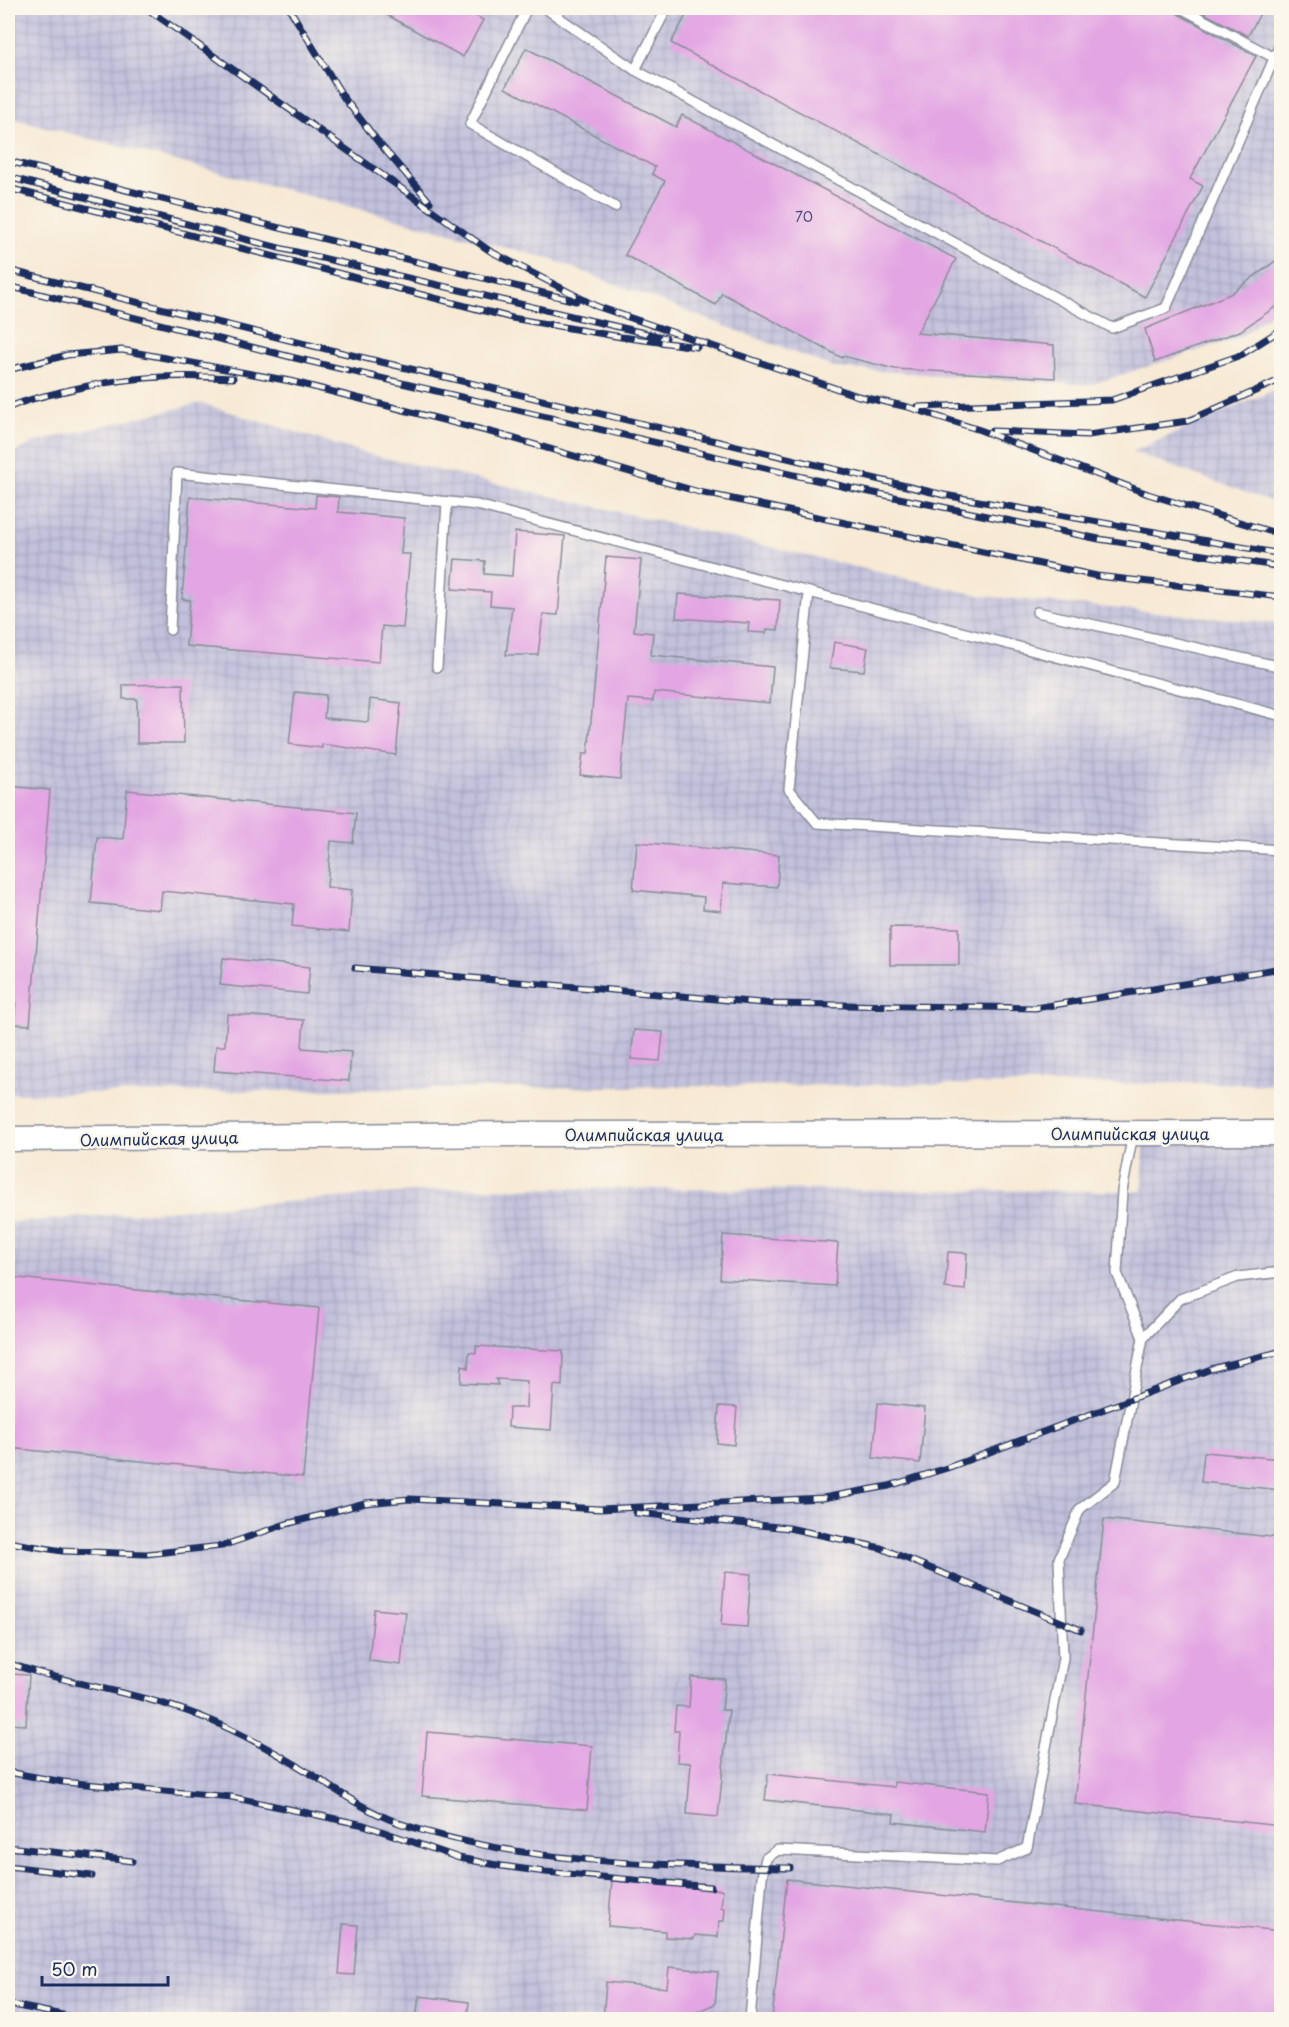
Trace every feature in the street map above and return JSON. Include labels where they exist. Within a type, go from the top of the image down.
[{"type":"street","name":"Олимпийская улица","points":[[8,1139],[514,1134],[1281,1133]]},
{"type":"lane","points":[[526,8],[470,124],[615,207]]},
{"type":"lane","points":[[545,8],[635,70],[1112,328],[1166,308],[1281,40]]},
{"type":"lane","points":[[635,70],[667,8]]},
{"type":"lane","points":[[1180,8],[1273,57]]},
{"type":"lane","points":[[170,630],[177,473],[477,505],[1281,716]]},
{"type":"lane","points":[[437,667],[447,502]]},
{"type":"lane","points":[[809,592],[789,789],[817,823],[1281,850]]},
{"type":"lane","points":[[1037,612],[1281,667]]},
{"type":"lane","points":[[750,2019],[762,1877],[766,1858],[778,1850],[997,1861],[1027,1848],[1063,1658],[1059,1559],[1080,1509],[1116,1482],[1143,1338],[1117,1273],[1122,1191],[1133,1133]]},
{"type":"lane","points":[[1143,1338],[1180,1299],[1238,1277],[1281,1272]]},
{"type":"shaded area","points":[[8,8],[1281,8],[1281,305],[1240,337],[1089,385],[835,368],[550,259],[8,117]]},
{"type":"shaded area","points":[[1281,387],[1281,505],[1132,452]]},
{"type":"shaded area","points":[[200,403],[364,453],[982,596],[1281,624],[1281,1085],[1207,1083],[675,1086],[8,1094],[8,456],[35,442]]},
{"type":"shaded area","points":[[1281,1142],[1281,2019],[8,2020],[8,1223],[463,1188],[1142,1191],[1144,1143]]},
{"type":"building","points":[[374,8],[443,8],[459,16],[464,9],[483,20],[463,57]]},
{"type":"building","points":[[690,8],[1174,8],[1178,14],[1256,56],[1190,179],[1203,186],[1145,297],[671,43]]},
{"type":"building","points":[[1194,8],[1263,8],[1248,36]]},
{"type":"building","points":[[526,48],[676,127],[682,115],[956,259],[917,333],[1054,345],[1055,378],[895,369],[843,356],[842,358],[722,293],[716,305],[625,255],[665,181],[652,174],[655,167],[505,88]]},
{"type":"building","points":[[1281,257],[1281,303],[1240,331],[1155,362],[1145,329],[1230,294]]},
{"type":"building","points":[[316,495],[339,497],[338,512],[404,518],[401,554],[410,554],[403,628],[382,626],[379,662],[186,646],[190,600],[182,599],[190,497],[315,508]]},
{"type":"building","points":[[515,532],[565,536],[558,615],[543,614],[538,655],[506,655],[512,607],[490,605],[491,592],[452,589],[455,559],[485,561],[484,574],[512,576]]},
{"type":"building","points":[[606,557],[641,560],[634,631],[653,633],[651,655],[773,667],[770,703],[654,692],[653,701],[628,699],[620,779],[580,775],[583,754],[588,754]]},
{"type":"building","points":[[678,594],[780,600],[778,630],[767,629],[766,633],[748,632],[749,623],[676,618]]},
{"type":"building","points":[[834,642],[868,648],[864,671],[830,668]]},
{"type":"building","points":[[183,684],[184,743],[137,743],[137,699],[123,699],[123,685]]},
{"type":"building","points":[[295,692],[326,695],[324,718],[368,722],[370,699],[401,703],[396,755],[322,744],[322,748],[289,744]]},
{"type":"building","points":[[8,786],[50,790],[30,1025],[14,1024],[16,1001],[8,1000]]},
{"type":"building","points":[[127,790],[356,813],[353,843],[331,841],[327,887],[352,890],[349,932],[292,926],[294,904],[162,891],[160,910],[91,903],[97,837],[123,839]]},
{"type":"building","points":[[637,842],[779,855],[777,887],[723,883],[721,911],[703,909],[704,897],[633,890]]},
{"type":"building","points":[[890,927],[959,928],[959,965],[890,965]]},
{"type":"building","points":[[223,958],[310,967],[307,994],[220,985]]},
{"type":"building","points":[[227,1014],[304,1020],[302,1048],[351,1052],[349,1081],[214,1071],[216,1046],[225,1046]]},
{"type":"building","points":[[634,1030],[663,1032],[660,1061],[631,1059]]},
{"type":"building","points":[[723,1235],[838,1243],[835,1286],[720,1279]]},
{"type":"building","points":[[948,1252],[967,1253],[965,1290],[945,1288]]},
{"type":"building","points":[[8,1277],[319,1308],[303,1477],[8,1448]]},
{"type":"building","points":[[476,1346],[563,1351],[562,1386],[554,1385],[551,1430],[508,1427],[509,1408],[526,1408],[527,1381],[496,1379],[498,1385],[461,1383],[462,1365],[468,1368],[469,1352],[476,1353]]},
{"type":"building","points":[[878,1403],[925,1408],[920,1463],[873,1458]]},
{"type":"building","points":[[719,1406],[737,1407],[734,1445],[717,1443]]},
{"type":"building","points":[[1204,1452],[1281,1459],[1281,1490],[1201,1482]]},
{"type":"building","points":[[1104,1519],[1281,1538],[1281,1826],[1075,1804]]},
{"type":"building","points":[[725,1572],[751,1574],[747,1627],[721,1625]]},
{"type":"building","points":[[374,1609],[406,1612],[401,1665],[369,1661]]},
{"type":"building","points":[[8,1674],[29,1675],[26,1725],[8,1724]]},
{"type":"building","points":[[691,1677],[725,1679],[722,1710],[729,1710],[718,1817],[687,1814],[691,1763],[677,1762],[679,1731],[674,1731],[676,1706],[689,1707]]},
{"type":"building","points":[[427,1732],[592,1746],[587,1810],[422,1796]]},
{"type":"building","points":[[768,1774],[894,1787],[894,1782],[989,1792],[985,1832],[893,1822],[894,1814],[765,1800]]},
{"type":"building","points":[[787,1879],[1281,1931],[1281,2019],[772,2019]]},
{"type":"building","points":[[612,1880],[723,1890],[721,1908],[725,1908],[724,1921],[719,1921],[718,1937],[695,1935],[694,1939],[665,1937],[665,1931],[608,1926]]},
{"type":"building","points":[[343,1924],[358,1925],[354,1975],[339,1974]]},
{"type":"building","points":[[669,1967],[718,1972],[715,2004],[680,2019],[603,2019],[606,1982],[667,1988]]},
{"type":"building","points":[[419,1996],[469,2002],[467,2019],[416,2019]]},
{"type":"railway","points":[[146,8],[490,251],[596,306],[858,396],[908,407],[980,430],[1148,494],[1282,535]]},
{"type":"railway","points":[[289,8],[344,98],[430,202]]},
{"type":"railway","points":[[8,161],[576,301]]},
{"type":"railway","points":[[8,177],[279,248],[666,338]]},
{"type":"railway","points":[[8,188],[512,318],[621,337],[697,347]]},
{"type":"railway","points":[[8,270],[301,343],[944,495],[1282,554]]},
{"type":"railway","points":[[8,286],[295,358],[850,488],[1099,539],[1282,567]]},
{"type":"railway","points":[[917,407],[1112,400],[1241,355],[1282,329]]},
{"type":"railway","points":[[8,370],[67,355],[122,350],[290,381],[498,434],[699,492],[1097,576],[1282,597]]},
{"type":"railway","points":[[8,408],[43,396],[86,386],[128,380],[190,376],[233,378]]},
{"type":"railway","points":[[992,431],[1088,435],[1188,421],[1282,379]]},
{"type":"railway","points":[[355,968],[775,1004],[1035,1008],[1282,968]]},
{"type":"railway","points":[[8,1542],[62,1551],[146,1554],[222,1546],[283,1525],[365,1503],[410,1499],[600,1509],[823,1498],[889,1486],[947,1468],[1211,1369],[1282,1351]]},
{"type":"railway","points":[[636,1513],[789,1528],[881,1548],[1081,1630]]},
{"type":"railway","points":[[8,1663],[153,1701],[200,1716],[260,1744],[377,1814],[446,1837],[543,1855],[593,1860],[642,1864],[790,1868]]},
{"type":"railway","points":[[8,1772],[63,1782],[232,1797],[364,1825],[459,1858],[502,1866],[711,1887]]},
{"type":"railway","points":[[8,1847],[132,1861]]},
{"type":"railway","points":[[8,1866],[92,1876]]},
{"type":"railway","points":[[8,2004],[87,2020]]}]
